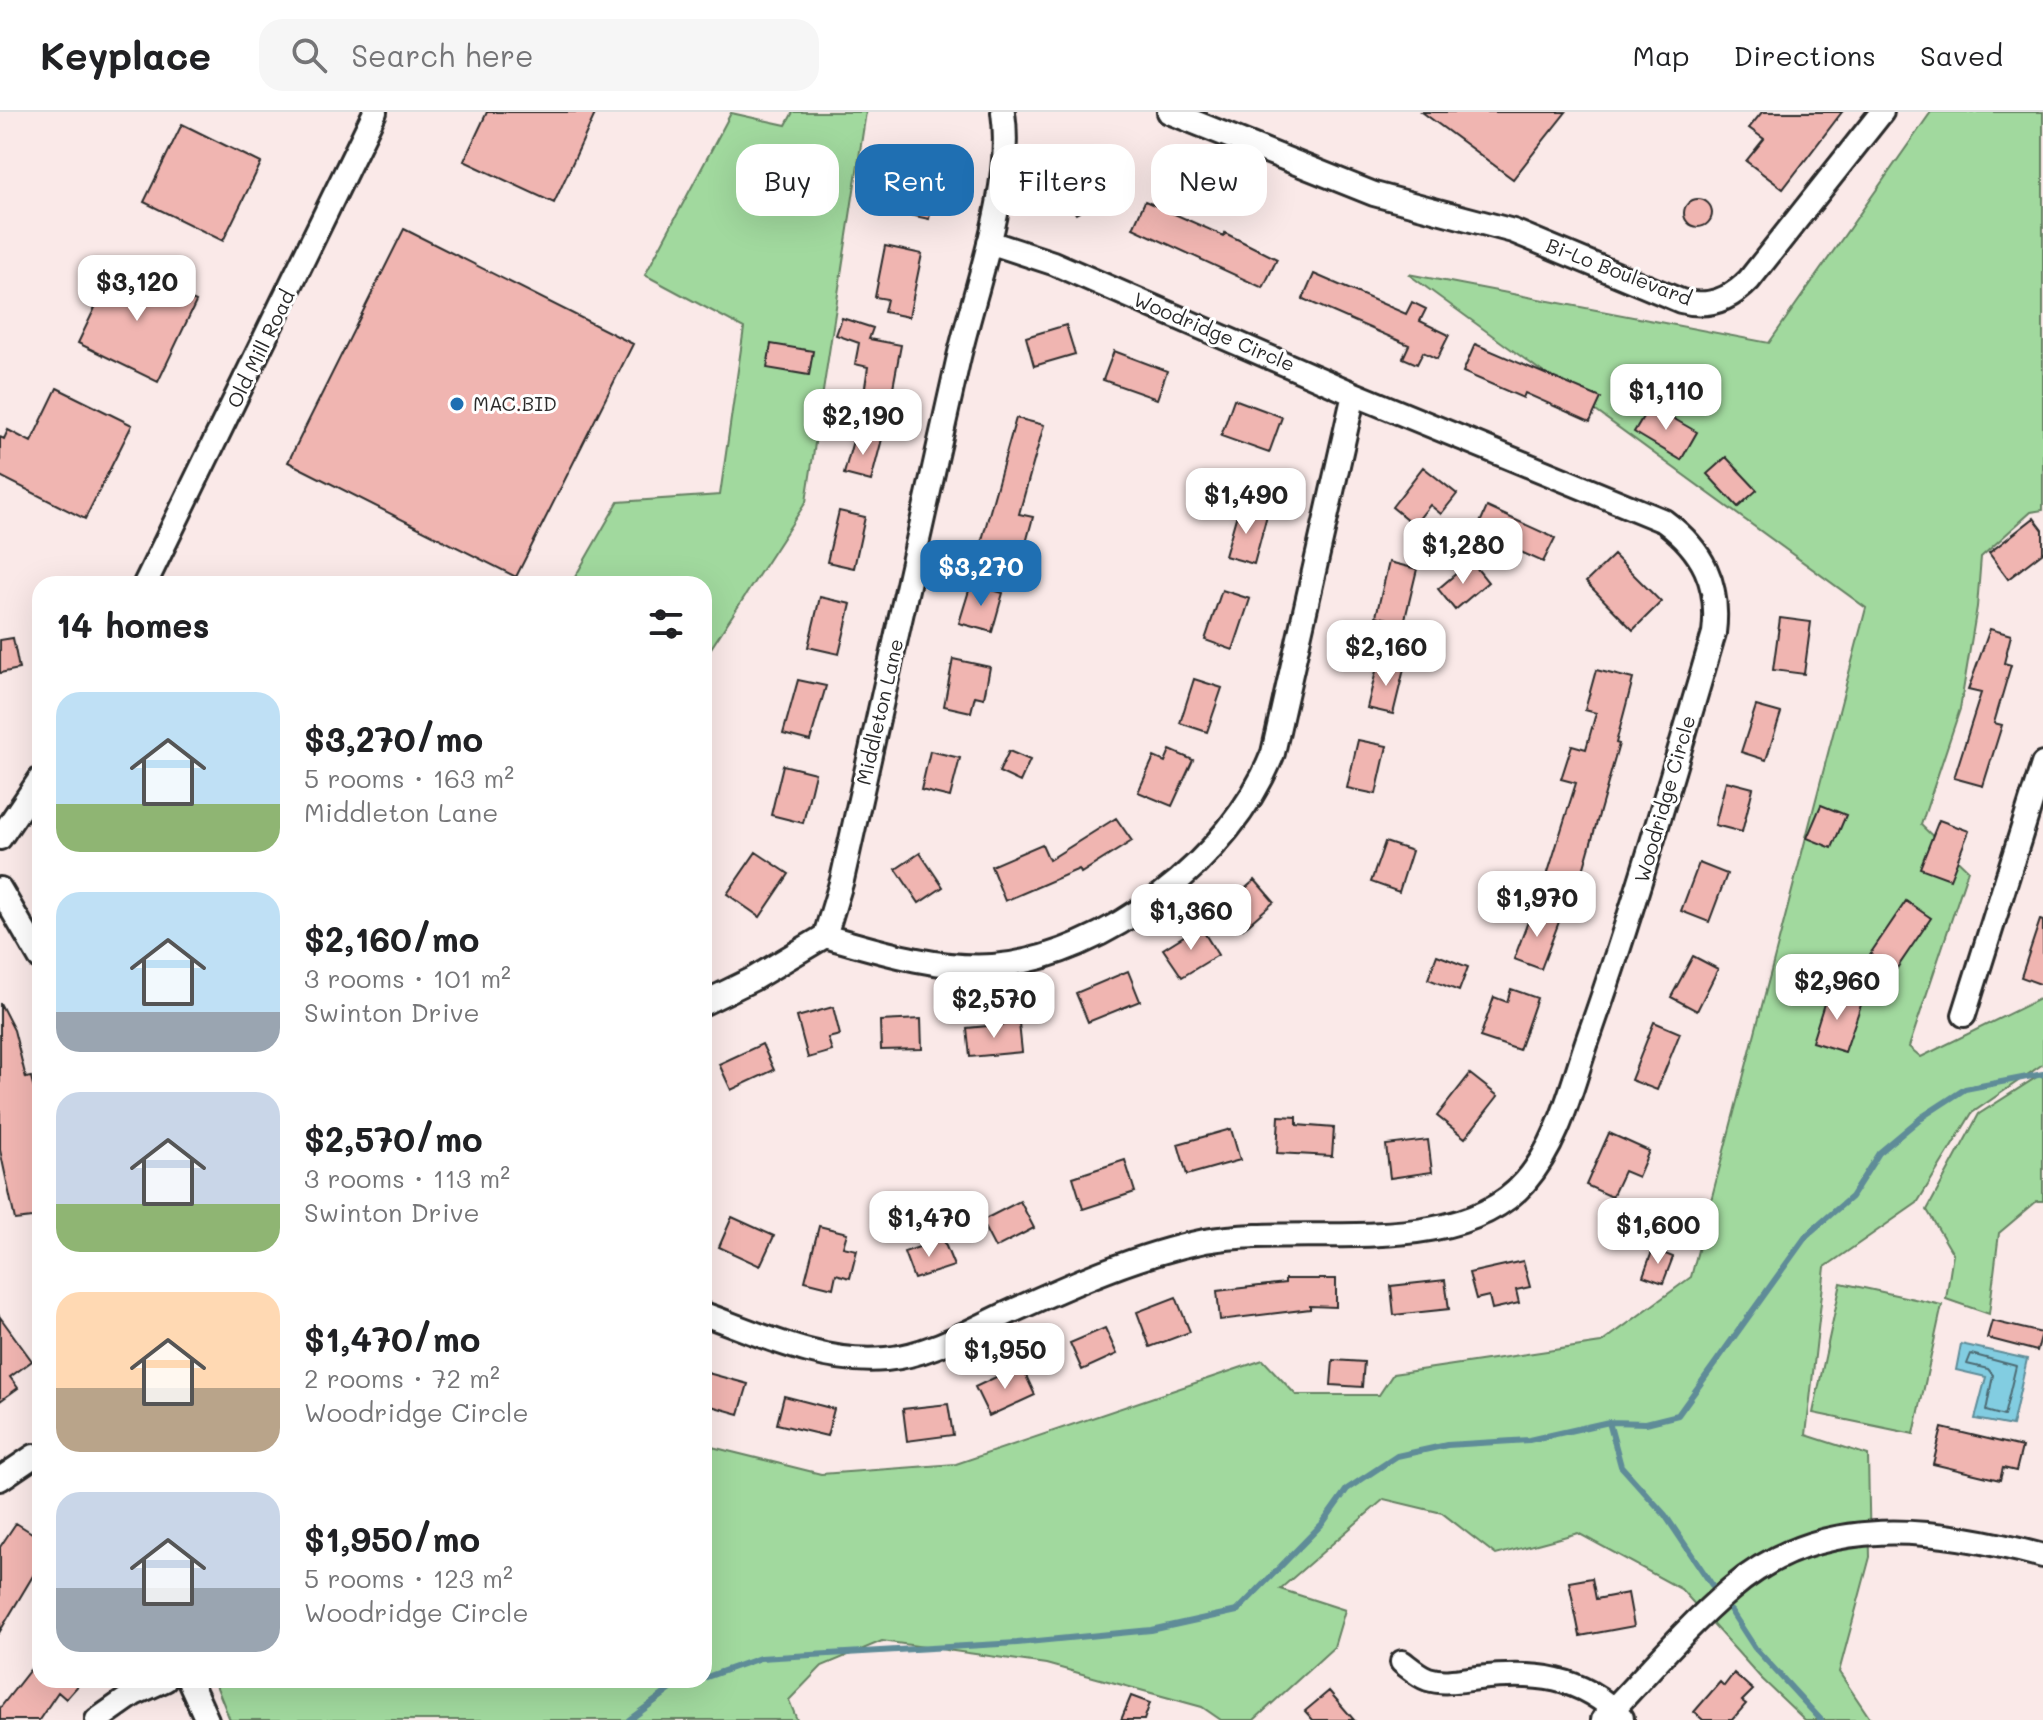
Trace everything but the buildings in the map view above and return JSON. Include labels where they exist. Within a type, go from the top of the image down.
[{"type":"street","name":"Old Mill Road","points":[[149,576],[375,112]]},
{"type":"street","name":"Middleton Lane","points":[[825,936],[842,880],[956,371],[989,242],[1005,149],[1003,112]]},
{"type":"street","name":"Bi-Lo Boulevard","points":[[1169,112],[1374,194],[1513,231],[1681,301],[1711,303],[1732,295],[1749,280],[1882,112]]},
{"type":"street","name":"Woodridge Circle","points":[[712,1317],[818,1353],[851,1359],[889,1359],[935,1347],[1119,1265],[1206,1241],[1270,1234],[1419,1233],[1458,1224],[1508,1197],[1541,1160],[1553,1136],[1631,915],[1714,633],[1715,592],[1697,551],[1664,521],[1354,394],[1053,263],[989,242]]},
{"type":"street","points":[[712,999],[825,936],[879,952],[951,965],[992,966],[1030,961],[1068,949],[1122,920],[1167,888],[1212,849],[1249,805],[1273,753],[1354,394]]},
{"type":"street","points":[[1964,1015],[2043,764]]},
{"type":"street","points":[[0,838],[32,791]]},
{"type":"street","points":[[0,889],[32,944]]},
{"type":"street","points":[[0,1479],[32,1457]]},
{"type":"street","points":[[1402,1662],[1425,1678],[1440,1681],[1517,1674],[1558,1679],[1577,1684],[1614,1716],[1732,1588],[1797,1549],[1845,1535],[1910,1530],[1948,1534],[2043,1556]]},
{"type":"street","points":[[97,1720],[147,1688]]},
{"type":"street","points":[[193,1688],[207,1720]]},
{"type":"green space","points":[[793,112],[866,112],[861,144],[855,144],[855,184],[806,502],[712,647],[712,576],[576,576],[618,502],[720,495],[744,328],[645,275],[731,113],[786,125]]},
{"type":"green space","points":[[1931,112],[2043,112],[2043,510],[2031,512],[1981,557],[1977,607],[1960,709],[1921,825],[1968,870],[1909,1047],[1921,1057],[2043,997],[2043,1064],[1972,1113],[1917,1203],[1825,1267],[1806,1435],[1868,1455],[1870,1557],[1839,1672],[1871,1720],[1805,1720],[1761,1678],[1681,1589],[1578,1533],[1496,1555],[1442,1513],[1384,1499],[1280,1589],[1345,1610],[1334,1647],[1254,1720],[1221,1720],[1202,1707],[1046,1664],[882,1641],[822,1666],[789,1700],[797,1720],[230,1720],[217,1688],[712,1688],[712,1447],[821,1474],[956,1464],[1263,1360],[1296,1395],[1379,1395],[1393,1374],[1601,1343],[1691,1277],[1866,608],[1408,274],[1769,343]]},
{"type":"green space","points":[[2043,1073],[2043,1201],[2037,1201],[1999,1233],[1989,1314],[1946,1299],[1953,1254],[1927,1210],[1979,1114]]},
{"type":"green space","points":[[1841,1283],[1942,1305],[1914,1434],[1813,1413]]},
{"type":"water","points":[[1961,1344],[2027,1359],[2012,1426],[1975,1419],[1986,1377],[1956,1370]]},
{"type":"waterway","points":[[712,1675],[760,1658],[1017,1643],[1151,1630],[1237,1611],[1322,1524],[1347,1489],[1397,1456],[1447,1445],[1529,1440],[1609,1422],[1646,1423],[1678,1415],[1807,1235],[1851,1197],[1879,1153],[1922,1117],[1965,1089],[2043,1074]]},
{"type":"waterway","points":[[1609,1422],[1621,1466],[1665,1515],[1712,1585]]},
{"type":"waterway","points":[[1731,1611],[1755,1648],[1821,1720]]},
{"type":"waterway","points":[[629,1720],[672,1688]]},
{"type":"place","name":"MAC.BID","points":[[457,404]]}]
